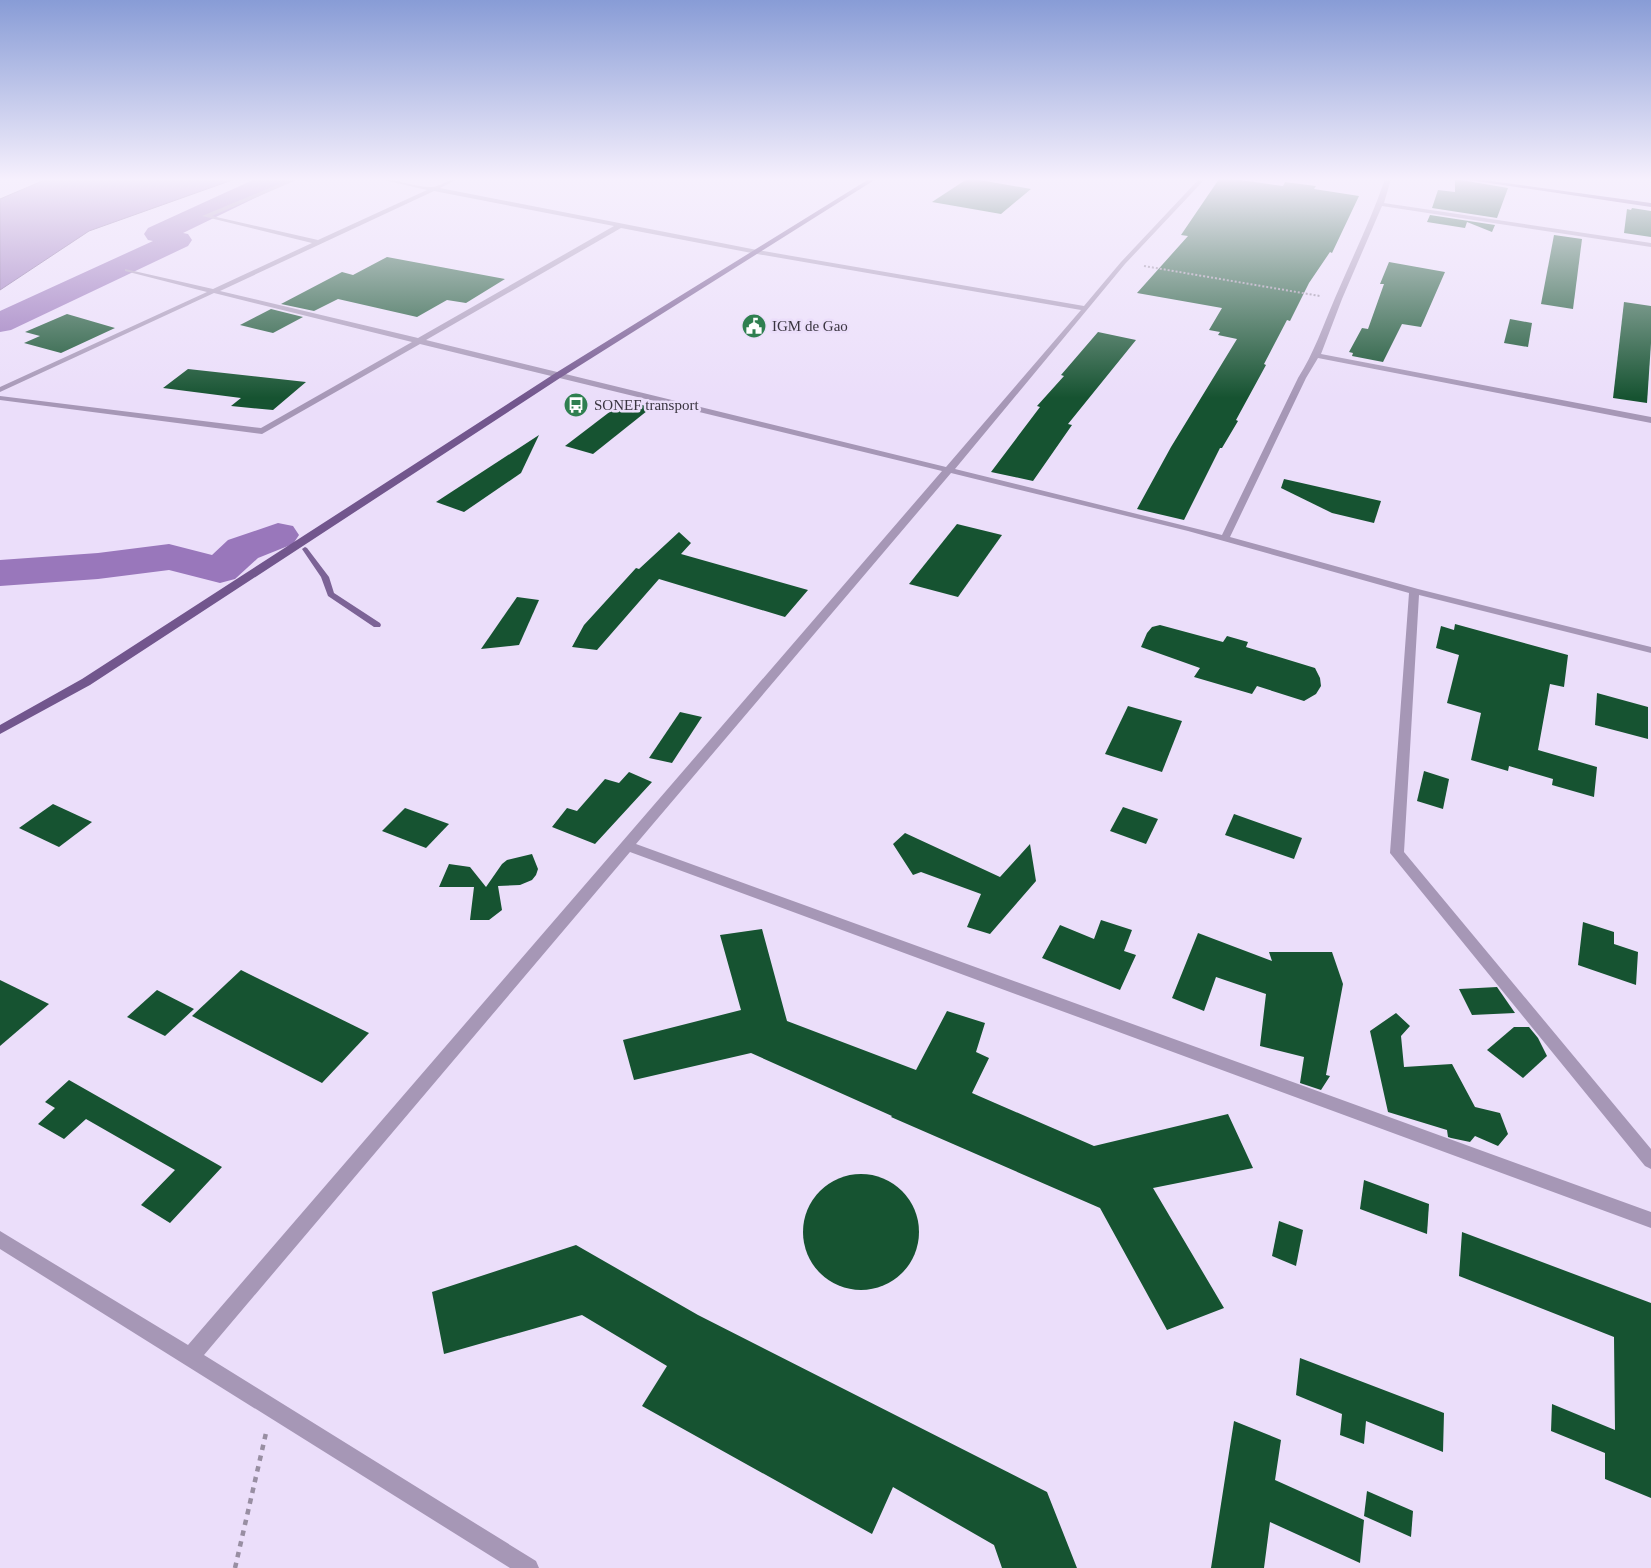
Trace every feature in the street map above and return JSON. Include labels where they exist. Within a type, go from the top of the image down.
[{"type":"main road","points":[[0,730],[86,682],[557,376],[757,252]]},
{"type":"street","points":[[0,390],[295,252]]},
{"type":"street","points":[[0,398],[262,431],[573,252]]},
{"type":"street","points":[[758,252],[1086,309]]},
{"type":"street","points":[[190,1357],[1134,252]]},
{"type":"street","points":[[1226,538],[1302,378],[1316,355],[1359,252]]},
{"type":"street","points":[[127,270],[900,459],[950,469],[962,474],[1226,538],[1414,591],[1651,650]]},
{"type":"street","points":[[1316,355],[1651,420]]},
{"type":"street","points":[[1414,591],[1397,853],[1651,1161]]},
{"type":"street","points":[[627,846],[1651,1220]]},
{"type":"street","points":[[0,1238],[529,1568]]},
{"type":"path","points":[[1124,263],[1338,299]]},
{"type":"path","points":[[236,1568],[272,1408]]},
{"type":"shaded area","points":[[0,252],[57,252],[0,290]]},
{"type":"building","points":[[1174,252],[1330,252],[1309,283],[1290,321],[1287,320],[1264,364],[1266,365],[1236,420],[1238,421],[1222,448],[1220,448],[1184,520],[1137,509],[1171,447],[1237,339],[1218,335],[1220,332],[1209,330],[1222,308],[1137,293]]},
{"type":"building","points":[[1551,252],[1580,252],[1573,309],[1541,304]]},
{"type":"building","points":[[387,257],[505,279],[466,303],[447,300],[417,317],[338,299],[314,311],[281,304],[342,272],[353,275]]},
{"type":"building","points":[[1389,262],[1445,272],[1421,327],[1402,324],[1383,362],[1352,356],[1353,353],[1349,352],[1362,328],[1368,329],[1384,284],[1380,284]]},
{"type":"building","points":[[1624,302],[1651,306],[1651,343],[1647,403],[1613,398]]},
{"type":"building","points":[[271,309],[303,317],[273,333],[240,325]]},
{"type":"building","points":[[67,314],[115,328],[61,353],[24,343],[40,336],[25,332]]},
{"type":"building","points":[[1510,319],[1532,323],[1528,347],[1504,343]]},
{"type":"building","points":[[1098,332],[1136,340],[1068,424],[1072,425],[1033,481],[991,472],[1040,407],[1037,406],[1064,376],[1061,375]]},
{"type":"building","points":[[188,369],[306,382],[273,410],[231,406],[241,398],[163,388]]},
{"type":"building","points":[[624,401],[652,407],[593,454],[565,446]]},
{"type":"building","points":[[539,435],[521,473],[464,512],[436,502]]},
{"type":"building","points":[[1284,479],[1381,501],[1374,523],[1332,513],[1281,488]]},
{"type":"building","points":[[957,524],[1002,535],[958,597],[909,584]]},
{"type":"building","points":[[679,532],[691,543],[681,554],[808,590],[785,617],[659,579],[597,650],[572,647],[584,625],[636,568],[639,569]]},
{"type":"building","points":[[517,597],[539,600],[519,645],[481,649]]},
{"type":"building","points":[[1455,624],[1568,655],[1564,687],[1550,684],[1538,750],[1597,767],[1594,797],[1552,785],[1553,779],[1509,766],[1508,771],[1471,760],[1481,713],[1447,703],[1459,655],[1436,648],[1441,626],[1454,630]]},
{"type":"building","points":[[1160,625],[1223,642],[1227,636],[1248,642],[1246,647],[1315,668],[1320,678],[1321,686],[1316,694],[1304,701],[1257,686],[1252,694],[1194,677],[1200,668],[1141,647],[1152,627]]},
{"type":"building","points":[[1597,693],[1648,707],[1648,739],[1595,725]]},
{"type":"building","points":[[1128,706],[1182,721],[1162,772],[1105,754]]},
{"type":"building","points":[[680,712],[702,717],[672,763],[649,758]]},
{"type":"building","points":[[1424,771],[1449,779],[1443,809],[1417,801]]},
{"type":"building","points":[[629,772],[652,782],[595,844],[552,827],[567,808],[577,811],[605,779],[619,783]]},
{"type":"building","points":[[53,804],[92,822],[59,847],[19,828]]},
{"type":"building","points":[[1123,807],[1158,819],[1146,844],[1110,831]]},
{"type":"building","points":[[405,808],[449,824],[426,848],[382,831]]},
{"type":"building","points":[[1234,814],[1302,838],[1294,859],[1225,835]]},
{"type":"building","points":[[905,833],[1000,877],[1030,844],[1036,881],[990,934],[967,927],[981,894],[921,872],[913,875],[893,844]]},
{"type":"building","points":[[532,854],[538,869],[536,875],[532,880],[520,885],[498,886],[502,910],[489,920],[470,920],[474,887],[439,887],[449,864],[470,867],[486,887],[507,860]]},
{"type":"building","points":[[1101,920],[1132,930],[1124,951],[1136,955],[1120,990],[1042,958],[1060,925],[1094,939]]},
{"type":"building","points":[[1583,922],[1614,932],[1614,944],[1638,952],[1636,985],[1578,965]]},
{"type":"building","points":[[762,929],[787,1021],[916,1070],[947,1011],[985,1023],[976,1052],[989,1058],[972,1093],[1094,1146],[1228,1114],[1253,1168],[1153,1188],[1224,1308],[1167,1330],[1100,1208],[891,1117],[751,1053],[634,1080],[623,1040],[741,1010],[720,935]]},
{"type":"building","points":[[1198,933],[1272,961],[1269,952],[1332,952],[1343,984],[1326,1075],[1330,1076],[1321,1090],[1300,1083],[1304,1057],[1260,1046],[1266,994],[1216,977],[1204,1011],[1172,998]]},
{"type":"building","points":[[241,970],[369,1033],[322,1083],[192,1016]]},
{"type":"building","points":[[0,980],[49,1004],[0,1046]]},
{"type":"building","points":[[1497,987],[1515,1013],[1472,1015],[1459,989]]},
{"type":"building","points":[[157,990],[194,1009],[165,1036],[127,1017]]},
{"type":"building","points":[[1396,1013],[1410,1026],[1401,1036],[1404,1067],[1452,1064],[1475,1107],[1500,1113],[1508,1134],[1498,1146],[1475,1136],[1470,1142],[1451,1138],[1448,1137],[1447,1130],[1388,1112],[1370,1031]]},
{"type":"building","points":[[1514,1027],[1529,1027],[1538,1038],[1547,1056],[1523,1078],[1487,1050]]},
{"type":"building","points":[[69,1080],[222,1167],[170,1223],[141,1205],[175,1170],[86,1119],[64,1139],[38,1124],[55,1108],[45,1102]]},
{"type":"building","points":[[861,1174],[883,1179],[902,1191],[914,1210],[919,1232],[914,1254],[902,1273],[883,1285],[861,1290],[839,1285],[820,1273],[808,1254],[803,1232],[808,1210],[820,1191],[839,1179]]},
{"type":"building","points":[[1364,1180],[1429,1204],[1427,1234],[1360,1209]]},
{"type":"building","points":[[1279,1221],[1303,1230],[1296,1266],[1272,1256]]},
{"type":"building","points":[[1462,1232],[1651,1303],[1651,1498],[1605,1479],[1605,1453],[1551,1431],[1552,1404],[1615,1430],[1614,1337],[1459,1276]]},
{"type":"building","points":[[576,1245],[698,1315],[1047,1492],[1077,1568],[1002,1568],[994,1545],[893,1487],[872,1534],[642,1406],[667,1366],[582,1315],[444,1354],[432,1292]]},
{"type":"building","points":[[1300,1358],[1444,1413],[1443,1452],[1366,1421],[1364,1444],[1340,1435],[1342,1414],[1296,1395]]},
{"type":"building","points":[[1234,1421],[1281,1440],[1275,1480],[1364,1520],[1360,1563],[1270,1522],[1264,1568],[1211,1568]]},
{"type":"building","points":[[1367,1491],[1413,1511],[1411,1537],[1364,1516]]},
{"type":"waterway","points":[[0,323],[152,252]]},
{"type":"waterway","points":[[0,573],[98,566],[169,557],[220,570],[243,549],[278,535]]},
{"type":"waterway","points":[[305,549],[325,577],[331,594],[377,625]]},
{"type":"place","name":"IGM de Gao","points":[[754,326]]},
{"type":"place","name":"SONEF transport","points":[[576,405]]}]
